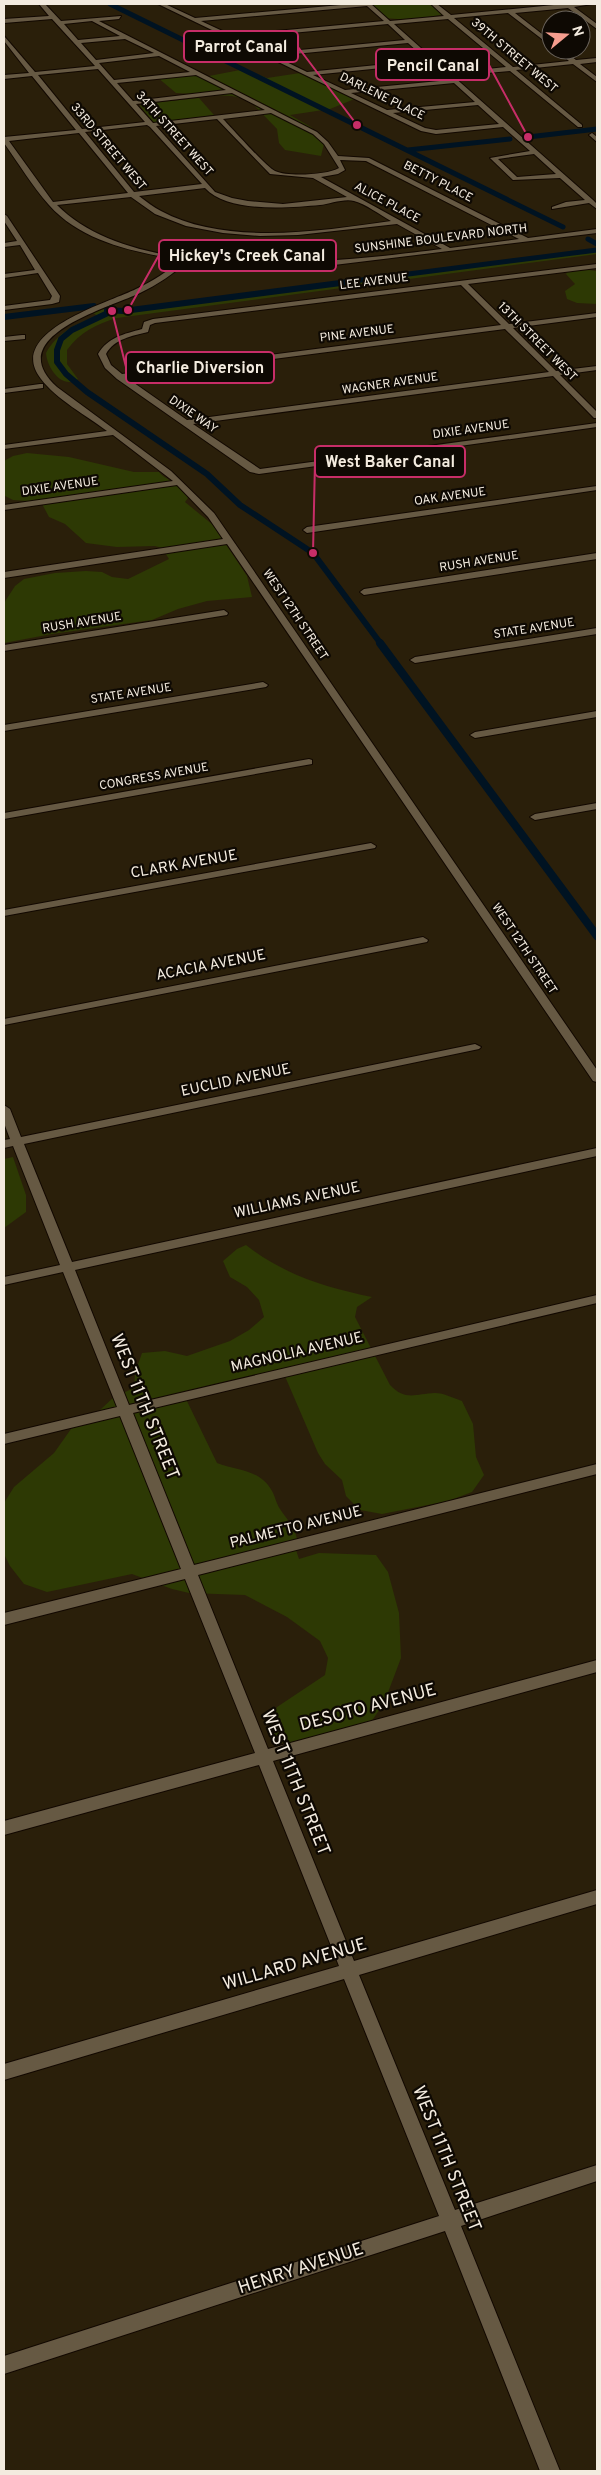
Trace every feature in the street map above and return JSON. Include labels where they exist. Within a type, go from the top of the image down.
[{"type":"street","points":[[43,4],[54,4]]},
{"type":"street","name":"34TH STREET WEST","points":[[43,4],[204,186],[213,193],[229,200],[262,206],[296,206],[355,198]]},
{"type":"street","name":"DARLENE PLACE","points":[[161,4],[430,132],[504,125]]},
{"type":"street","points":[[195,20],[367,4],[597,207]]},
{"type":"street","name":"39TH STREET WEST","points":[[434,4],[580,126]]},
{"type":"street","points":[[500,4],[541,36]]},
{"type":"street","points":[[230,37],[589,4]]},
{"type":"street","points":[[568,5],[597,27]]},
{"type":"street","points":[[4,22],[53,16]]},
{"type":"street","points":[[60,23],[119,17]]},
{"type":"street","points":[[94,20],[315,133],[326,144],[342,167],[340,171],[314,176],[290,176],[269,171],[218,118]]},
{"type":"street","points":[[76,42],[126,36]]},
{"type":"street","name":"33RD STREET WEST","points":[[4,38],[132,194],[147,208],[166,217],[199,227],[235,232],[300,234],[400,222]]},
{"type":"street","points":[[268,55],[410,41]]},
{"type":"street","points":[[4,77],[161,54]]},
{"type":"street","points":[[572,60],[597,80]]},
{"type":"street","points":[[448,75],[597,60]]},
{"type":"street","points":[[306,74],[432,61]]},
{"type":"street","points":[[112,82],[197,73]]},
{"type":"street","points":[[345,92],[455,81]]},
{"type":"street","points":[[131,103],[235,92]]},
{"type":"street","points":[[387,112],[480,102]]},
{"type":"street","points":[[4,139],[273,111]]},
{"type":"street","name":"SUNSHINE BOULEVARD NORTH","points":[[4,139],[52,204],[70,221],[102,238],[139,250],[186,260],[255,266],[308,265],[449,250],[597,231]]},
{"type":"street","points":[[535,152],[494,158],[515,179],[562,176]]},
{"type":"street","name":"BETTY PLACE","points":[[336,158],[367,159],[527,240]]},
{"type":"street","name":"ALICE PLACE","points":[[314,176],[449,250]]},
{"type":"street","points":[[52,204],[204,186]]},
{"type":"street","points":[[554,208],[561,205],[591,201]]},
{"type":"street","points":[[4,216],[56,296],[56,300],[4,308]]},
{"type":"street","points":[[4,245],[21,243]]},
{"type":"street","name":"WEST 12TH STREET","points":[[186,260],[144,290],[62,326],[46,338],[37,352],[38,368],[44,378],[180,482],[203,506],[229,541],[597,1078]]},
{"type":"street","name":"LEE AVENUE","points":[[153,321],[597,266]]},
{"type":"street","points":[[4,276],[40,271]]},
{"type":"street","name":"13TH STREET WEST","points":[[462,282],[597,416]]},
{"type":"street","name":"PINE AVENUE","points":[[120,377],[597,315]]},
{"type":"street","name":"DIXIE WAY","points":[[153,321],[145,330],[116,339],[104,349],[103,359],[120,377],[253,470],[259,472]]},
{"type":"street","points":[[4,339],[22,337]]},
{"type":"street","name":"WAGNER AVENUE","points":[[186,423],[597,368]]},
{"type":"street","points":[[4,391],[40,386]]},
{"type":"street","name":"DIXIE AVENUE","points":[[259,472],[597,426]]},
{"type":"street","points":[[4,447],[114,432]]},
{"type":"street","name":"DIXIE AVENUE","points":[[4,508],[180,482]]},
{"type":"street","name":"OAK AVENUE","points":[[307,530],[597,488]]},
{"type":"street","points":[[4,575],[229,541]]},
{"type":"street","name":"RUSH AVENUE","points":[[364,592],[597,556]]},
{"type":"street","name":"RUSH AVENUE","points":[[4,648],[224,613]]},
{"type":"street","name":"STATE AVENUE","points":[[415,660],[597,631]]},
{"type":"street","name":"STATE AVENUE","points":[[4,728],[263,685]]},
{"type":"street","points":[[475,735],[597,714]]},
{"type":"street","name":"CONGRESS AVENUE","points":[[4,816],[309,762]]},
{"type":"street","points":[[535,817],[597,806]]},
{"type":"street","name":"CLARK AVENUE","points":[[4,913],[370,846]]},
{"type":"street","name":"ACACIA AVENUE","points":[[4,1022],[423,940]]},
{"type":"street","name":"EUCLID AVENUE","points":[[10,1143],[474,1047]]},
{"type":"street","name":"WEST 11TH STREET","points":[[4,1109],[10,1143],[66,1268],[124,1410],[347,1970],[550,2471]]},
{"type":"street","name":"WILLIAMS AVENUE","points":[[4,1282],[597,1152]]},
{"type":"street","name":"MAGNOLIA AVENUE","points":[[4,1439],[597,1299]]},
{"type":"street","name":"PALMETTO AVENUE","points":[[4,1619],[597,1469]]},
{"type":"street","name":"DESOTO AVENUE","points":[[4,1828],[597,1666]]},
{"type":"street","name":"WILLARD AVENUE","points":[[4,2072],[597,1897]]},
{"type":"street","name":"HENRY AVENUE","points":[[4,2365],[597,2173]]},
{"type":"green space","points":[[369,4],[435,4],[447,14],[410,20],[384,18]]},
{"type":"green space","points":[[245,69],[267,78],[300,73],[357,98],[330,109],[290,115],[311,127],[325,140],[321,156],[285,150],[279,143],[277,129],[249,100],[232,96],[176,93],[157,77],[190,72],[204,77]]},
{"type":"green space","points":[[199,98],[214,115],[154,123],[140,106],[142,104]]},
{"type":"green space","points":[[597,248],[597,254],[117,318],[89,330],[77,338],[67,350],[67,364],[78,379],[72,382],[66,382],[56,376],[47,359],[46,353],[61,334],[82,322],[98,316],[93,313],[108,307],[125,310]]},
{"type":"green space","points":[[580,269],[597,271],[597,304],[577,303],[567,299],[565,291],[575,284],[566,274],[568,271]]},
{"type":"green space","points":[[27,453],[69,457],[134,472],[159,472],[184,489],[188,498],[185,502],[213,525],[247,576],[252,597],[207,601],[178,609],[152,620],[52,634],[4,643],[4,603],[15,586],[24,579],[55,573],[86,571],[102,572],[112,577],[128,579],[169,559],[162,548],[155,546],[117,547],[86,543],[65,524],[49,517],[41,502],[13,500],[5,496],[4,461],[13,456]]},
{"type":"green space","points":[[13,1157],[26,1195],[26,1212],[4,1228],[4,1159]]},
{"type":"green space","points":[[246,1245],[275,1264],[306,1279],[372,1297],[357,1307],[355,1317],[390,1385],[395,1390],[406,1395],[438,1393],[462,1401],[473,1424],[476,1457],[484,1475],[472,1492],[448,1501],[382,1514],[360,1510],[346,1496],[342,1480],[325,1464],[318,1453],[284,1374],[185,1397],[217,1463],[248,1472],[261,1478],[267,1484],[295,1532],[298,1543],[294,1544],[299,1559],[319,1553],[376,1555],[388,1572],[399,1613],[401,1658],[384,1703],[371,1722],[335,1730],[325,1737],[291,1746],[274,1739],[269,1726],[277,1707],[325,1675],[328,1658],[320,1641],[287,1617],[245,1595],[189,1593],[172,1589],[132,1574],[47,1592],[24,1584],[10,1566],[4,1554],[4,1503],[14,1487],[54,1453],[71,1429],[87,1422],[114,1397],[134,1388],[135,1373],[142,1353],[165,1351],[187,1356],[230,1341],[249,1330],[264,1317],[259,1300],[247,1287],[230,1277],[223,1261],[237,1249]]},
{"type":"waterway","points":[[110,4],[563,227]]},
{"type":"waterway","points":[[528,137],[597,129]]},
{"type":"waterway","points":[[408,150],[510,139]]},
{"type":"waterway","points":[[588,239],[597,244]]},
{"type":"waterway","points":[[346,282],[597,250]]},
{"type":"waterway","points":[[107,310],[123,311],[356,281]]},
{"type":"waterway","points":[[4,317],[94,306]]},
{"type":"waterway","points":[[112,311],[72,330],[61,339],[57,350],[57,362],[66,374],[87,392],[207,474],[240,505],[313,553],[381,644]]},
{"type":"waterway","points":[[380,643],[597,936]]},
{"type":"place","name":"Parrot Canal","points":[[357,125]]},
{"type":"place","name":"Pencil Canal","points":[[528,137]]},
{"type":"place","name":"Hickey's Creek Canal","points":[[128,310]]},
{"type":"place","name":"Charlie Diversion","points":[[112,311]]},
{"type":"place","name":"West Baker Canal","points":[[313,553]]}]
